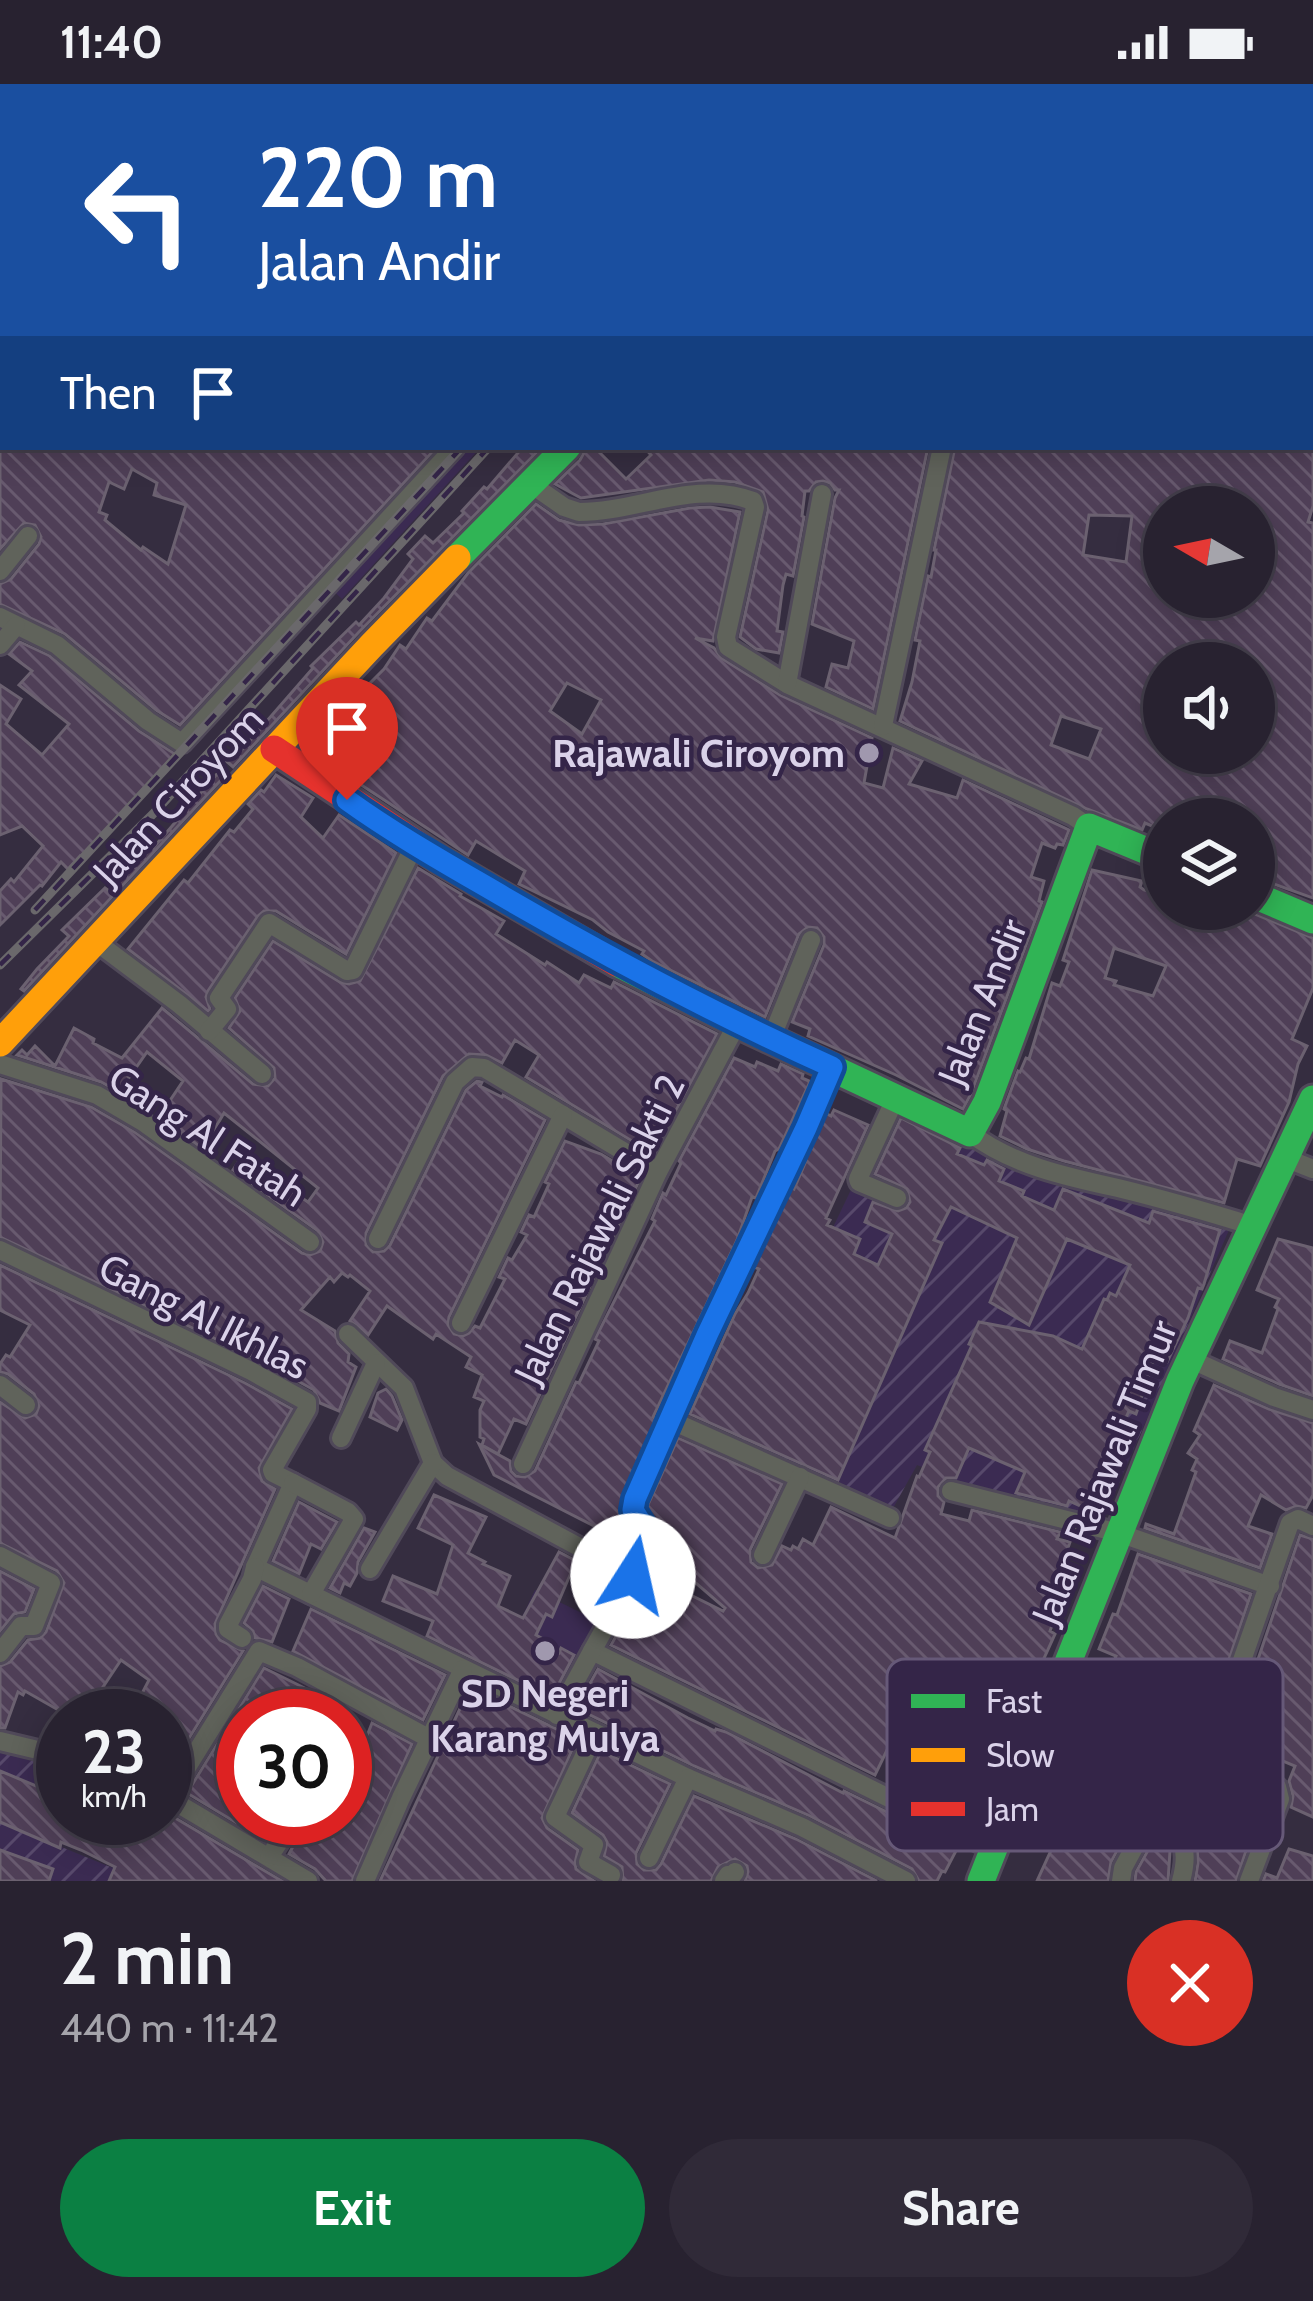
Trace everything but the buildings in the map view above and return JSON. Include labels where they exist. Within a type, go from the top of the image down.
[{"type":"main road","name":"Jalan Ciroyom","points":[[0,1043],[372,645],[564,450]]},
{"type":"main road","name":"Jalan Andir","points":[[274,749],[383,826],[608,957],[737,1024],[970,1133],[994,1082],[1089,827]]},
{"type":"main road","points":[[1089,827],[1143,849]]},
{"type":"main road","points":[[1275,904],[1313,920]]},
{"type":"main road","name":"Jalan Rajawali Timur","points":[[1069,1659],[1190,1359],[1313,1099]]},
{"type":"main road","name":"Jalan Rajawali Timur","points":[[981,1881],[994,1851]]},
{"type":"street","points":[[0,645],[8,621],[57,645],[148,721],[182,743],[452,450]]},
{"type":"street","points":[[883,727],[941,450]]},
{"type":"street","points":[[531,484],[579,512],[697,494],[753,501],[726,637],[728,647],[787,684],[1089,827]]},
{"type":"street","points":[[787,684],[821,494]]},
{"type":"street","points":[[0,571],[28,536]]},
{"type":"street","points":[[209,1031],[226,1009],[219,998],[268,923],[347,971],[353,970],[415,844]]},
{"type":"street","points":[[771,1039],[811,940]]},
{"type":"street","points":[[95,941],[262,1074]]},
{"type":"street","name":"Jalan Rajawali Sakti 2","points":[[523,1464],[658,1172],[737,1024]]},
{"type":"street","name":"Gang Al Fatah","points":[[0,1064],[97,1095],[310,1242]]},
{"type":"street","points":[[378,1239],[455,1082],[472,1067],[484,1068],[658,1172]]},
{"type":"street","points":[[557,1714],[633,1576],[651,1561],[652,1540],[633,1506],[832,1067]]},
{"type":"street","points":[[896,1097],[858,1179],[897,1198]]},
{"type":"street","points":[[461,1323],[563,1115]]},
{"type":"street","points":[[970,1133],[988,1147],[1075,1180],[1208,1210],[1253,1226]]},
{"type":"street","points":[[1285,1158],[1313,1169]]},
{"type":"street","name":"Gang Al Ikhlas","points":[[0,1250],[307,1402],[272,1470],[293,1484],[228,1625],[242,1638]]},
{"type":"street","points":[[348,1334],[404,1388],[433,1463],[447,1476],[633,1576]]},
{"type":"street","points":[[1190,1359],[1313,1410]]},
{"type":"street","points":[[341,1438],[376,1363]]},
{"type":"street","points":[[0,1385],[26,1405]]},
{"type":"street","points":[[670,1420],[890,1518]]},
{"type":"street","points":[[370,1569],[433,1463]]},
{"type":"street","points":[[763,1555],[800,1477]]},
{"type":"street","points":[[293,1484],[354,1519],[311,1594]]},
{"type":"street","points":[[951,1491],[1119,1533],[1270,1586]]},
{"type":"street","points":[[1243,1659],[1291,1523],[1312,1522]]},
{"type":"street","points":[[0,1556],[51,1583],[34,1626],[21,1626],[0,1654]]},
{"type":"street","points":[[255,1567],[906,1881]]},
{"type":"street","points":[[192,1756],[259,1651],[297,1666],[430,1739]]},
{"type":"street","points":[[592,1651],[887,1797]]},
{"type":"street","points":[[365,1881],[463,1670]]},
{"type":"street","points":[[595,1733],[555,1816],[594,1845],[588,1862],[611,1875]]},
{"type":"street","points":[[0,1741],[36,1750]]},
{"type":"street","points":[[649,1858],[688,1778]]},
{"type":"street","points":[[192,1812],[296,1878]]},
{"type":"street","points":[[269,1857],[277,1845]]},
{"type":"street","points":[[1121,1881],[1132,1851]]},
{"type":"street","points":[[1181,1881],[1185,1851]]},
{"type":"street","points":[[1249,1881],[1260,1851]]},
{"type":"shaded area","points":[[455,450],[478,450],[342,599],[329,587]]},
{"type":"shaded area","points":[[892,1104],[972,1142],[1232,1223],[1103,1520],[1013,1503],[917,1465],[887,1519],[728,1447]]},
{"type":"shaded area","name":"SD Negeri Karang Mulya","points":[[535,1590],[598,1621],[555,1711],[492,1680]]},
{"type":"shaded area","points":[[0,1752],[36,1762],[36,1845],[57,1845],[130,1875],[159,1881],[0,1881]]},
{"type":"railway","points":[[35,910],[459,450]]},
{"type":"railway","points":[[0,965],[153,814],[486,450]]},
{"type":"traffic: fast","points":[[457,558],[564,450]]},
{"type":"traffic: fast","points":[[617,963],[970,1133],[987,1102],[1089,827],[1143,849]]},
{"type":"traffic: fast","points":[[1275,904],[1313,920]]},
{"type":"traffic: fast","points":[[1069,1659],[1180,1381],[1313,1099]]},
{"type":"traffic: fast","points":[[981,1881],[993,1851]]},
{"type":"traffic: slow","points":[[0,1043],[457,558]]},
{"type":"traffic: jam","points":[[274,749],[442,861],[617,963]]},
{"type":"place","name":"Rajawali Ciroyom","points":[[869,753]]},
{"type":"place","name":"SD Negeri Karang Mulya","points":[[545,1651]]},
{"type":"route","points":[[347,800],[383,826],[608,957],[832,1067],[635,1499],[633,1510],[652,1540],[633,1576]]}]
